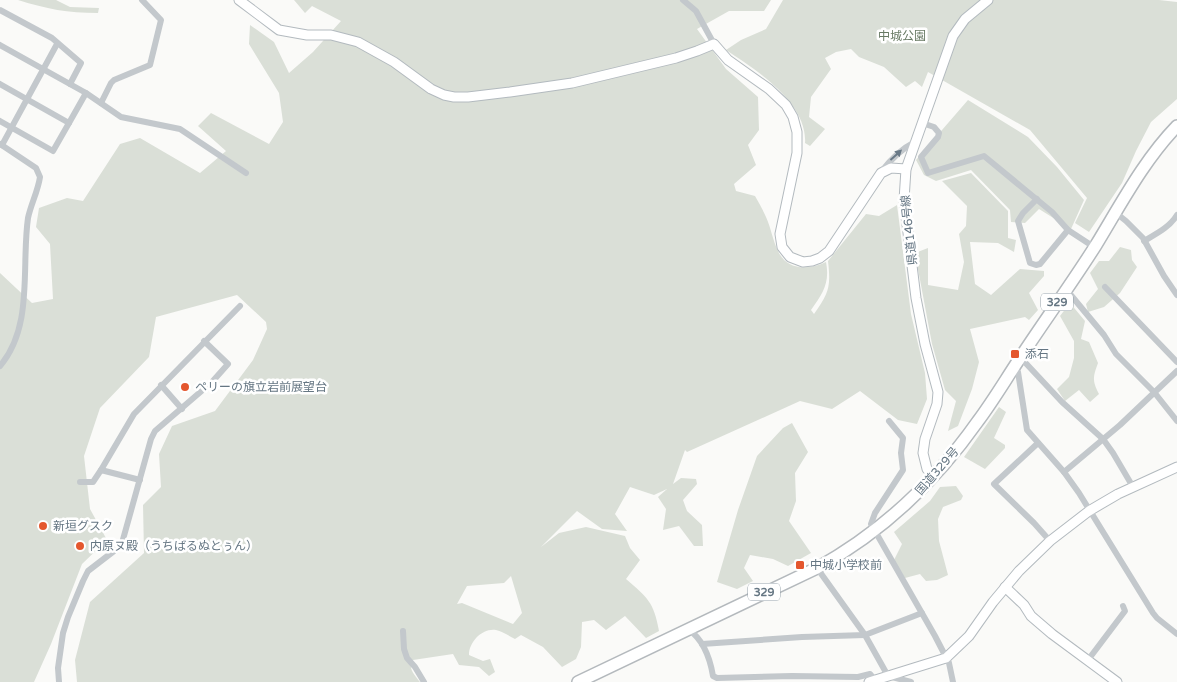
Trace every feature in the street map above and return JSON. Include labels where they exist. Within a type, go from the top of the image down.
[{"type":"highway","name":"国道329号","points":[[578,682],[817,568],[875,532],[912,500],[978,422],[1150,160],[1177,126]]},
{"type":"street","points":[[101,103],[114,80],[150,65],[162,20],[142,0]]},
{"type":"street","points":[[239,0],[279,30],[307,35],[331,35],[358,42],[394,62],[431,88],[444,95],[454,96],[468,97],[572,83],[676,58],[697,52],[714,44]]},
{"type":"street","points":[[682,0],[696,12],[714,44],[728,60],[769,89],[786,105],[793,117],[797,132],[797,153],[780,234],[782,247],[790,257],[803,262],[812,261],[830,251],[880,173],[892,158],[916,142]]},
{"type":"street","name":"県道146号線","points":[[933,476],[927,469],[923,453],[925,439],[937,404],[938,392],[925,344],[916,298],[904,200],[906,170],[953,36],[965,19],[988,0]]},
{"type":"street","points":[[0,10],[52,38],[81,63],[70,84]]},
{"type":"street","points":[[0,366],[6,359],[16,338],[24,299],[28,217],[40,177],[36,168],[1,145],[57,44]]},
{"type":"street","points":[[0,45],[86,93],[121,117],[180,129],[246,173]]},
{"type":"street","points":[[0,84],[69,123]]},
{"type":"street","points":[[0,121],[53,151],[86,93]]},
{"type":"street","points":[[922,124],[934,127],[939,133],[938,137],[921,158],[928,173],[984,156],[1037,199],[1068,230],[1094,247]]},
{"type":"street","points":[[880,173],[892,168],[906,170]]},
{"type":"street","points":[[1037,199],[1018,221],[1030,264],[1040,264],[1068,230]]},
{"type":"street","points":[[1116,212],[1126,220],[1144,241],[1177,295]]},
{"type":"street","points":[[1144,241],[1176,220]]},
{"type":"street","points":[[1105,286],[1177,362]]},
{"type":"street","points":[[1064,290],[1070,294],[1104,335],[1116,354],[1154,392],[1177,421]]},
{"type":"street","points":[[80,482],[93,482],[134,414],[240,306]]},
{"type":"street","points":[[59,682],[60,652],[68,617],[88,571],[122,543],[155,430],[212,382],[228,364],[204,341]]},
{"type":"street","points":[[1017,362],[1103,439],[1133,488]]},
{"type":"street","points":[[1017,362],[1027,430],[1064,472],[1153,613],[1177,634]]},
{"type":"street","points":[[1064,472],[1120,425],[1177,371]]},
{"type":"street","points":[[161,385],[182,408]]},
{"type":"street","points":[[889,422],[903,438],[901,453],[903,470],[875,513],[871,524],[949,663],[953,682]]},
{"type":"street","points":[[1038,443],[994,484],[1050,541]]},
{"type":"street","points":[[688,629],[695,634],[710,659],[714,679],[792,676],[858,677],[870,674],[872,681],[946,658],[969,636],[1005,587],[1050,541],[1089,511],[1118,494],[1177,467]]},
{"type":"street","points":[[101,470],[140,480]]},
{"type":"street","points":[[817,568],[865,635],[888,676],[911,682]]},
{"type":"street","points":[[1005,587],[1024,605],[1031,616],[1052,634],[1117,682]]},
{"type":"street","points":[[1088,660],[1125,611],[1123,606]]},
{"type":"street","points":[[702,644],[865,635],[922,613]]},
{"type":"street","points":[[403,631],[404,649],[407,658],[424,682]]},
{"type":"green space","points":[[18,0],[56,0],[70,7],[99,8],[98,13],[76,12],[48,8]]},
{"type":"green space","points":[[294,0],[771,0],[764,11],[729,11],[697,29],[726,69],[758,97],[759,130],[748,145],[756,165],[734,184],[736,191],[755,196],[766,217],[778,251],[787,262],[799,267],[806,267],[826,262],[826,282],[822,293],[811,310],[814,314],[823,301],[828,289],[828,261],[866,214],[879,216],[897,205],[911,314],[925,373],[927,399],[917,424],[898,420],[860,391],[832,409],[800,401],[687,452],[685,450],[673,484],[681,478],[696,479],[697,484],[683,500],[687,511],[702,525],[703,546],[694,546],[679,526],[663,530],[666,509],[658,497],[667,489],[654,495],[630,487],[615,514],[627,531],[602,529],[577,511],[541,547],[559,533],[586,527],[625,536],[630,548],[640,560],[626,579],[649,601],[655,613],[659,631],[646,638],[625,616],[606,630],[594,620],[582,622],[581,647],[576,659],[562,667],[543,647],[521,635],[515,639],[501,631],[491,630],[477,637],[471,645],[469,655],[483,661],[490,659],[495,672],[489,676],[479,667],[459,665],[453,654],[413,660],[411,669],[420,682],[77,682],[75,660],[90,602],[144,553],[143,505],[161,487],[159,454],[172,426],[215,411],[253,360],[267,329],[266,322],[237,295],[156,317],[149,357],[100,408],[84,456],[90,509],[107,540],[82,564],[34,682],[0,682],[0,273],[32,303],[53,299],[50,244],[36,227],[39,208],[67,198],[83,201],[120,144],[140,138],[200,173],[226,151],[198,126],[211,113],[269,144],[283,122],[279,93],[249,44],[250,25],[274,42],[289,73],[313,52],[341,21],[312,6],[305,13]],"holes":[[[511,576],[522,613],[513,624],[462,603],[457,604],[467,586],[504,583]]]},
{"type":"green space","name":"中城公園","points":[[783,0],[1159,0],[1177,2],[1177,99],[1151,122],[1122,183],[1089,232],[1075,223],[1087,198],[1030,130],[928,72],[922,87],[915,81],[906,87],[884,67],[859,57],[851,49],[836,52],[825,58],[831,69],[811,97],[809,117],[825,129],[810,146],[805,143],[804,128],[798,114],[789,101],[765,77],[726,50],[741,40],[766,29]]},
{"type":"green space","points":[[968,100],[1028,137],[1057,167],[1084,200],[1071,229],[1039,209],[1025,223],[1011,222],[1010,210],[971,170],[936,181],[924,175],[916,160]]},
{"type":"green space","points":[[971,173],[1008,211],[1008,238],[1016,240],[1014,252],[998,243],[970,242],[975,284],[991,295],[1020,269],[1044,271],[1044,276],[1029,293],[1038,310],[1029,320],[1025,317],[970,329],[979,362],[972,389],[958,426],[948,431],[956,401],[945,390],[932,344],[915,253],[928,248],[928,285],[958,290],[964,262],[959,234],[966,226],[967,206],[942,181]]},
{"type":"green space","points":[[1120,247],[1131,250],[1132,260],[1137,267],[1120,293],[1104,307],[1088,312],[1086,304],[1098,289],[1090,273],[1099,261],[1109,261]]},
{"type":"green space","points":[[1070,303],[1085,321],[1081,339],[1089,342],[1098,363],[1094,378],[1099,394],[1090,402],[1079,390],[1065,401],[1057,389],[1069,377],[1074,358],[1074,341],[1060,316]]},
{"type":"green space","points":[[999,407],[1006,412],[994,438],[1005,445],[1005,448],[985,469],[964,457]]},
{"type":"green space","points":[[792,423],[808,452],[795,473],[796,501],[789,521],[811,553],[788,566],[773,559],[750,555],[744,568],[753,581],[737,589],[717,582],[738,510],[757,456],[783,428]]},
{"type":"green space","points":[[956,486],[963,496],[961,500],[943,507],[938,519],[939,541],[948,575],[937,580],[926,581],[920,574],[905,578],[894,560],[902,544],[894,532],[930,501],[940,487]]},
{"type":"place","name":"添石","points":[[1015,354]]},
{"type":"place","name":"ペリーの旗立岩前展望台","points":[[185,387]]},
{"type":"place","name":"新垣グスク","points":[[43,526]]},
{"type":"place","name":"内原ヌ殿（うちばるぬとぅん）","points":[[80,546]]},
{"type":"place","name":"中城小学校前","points":[[800,565]]}]
